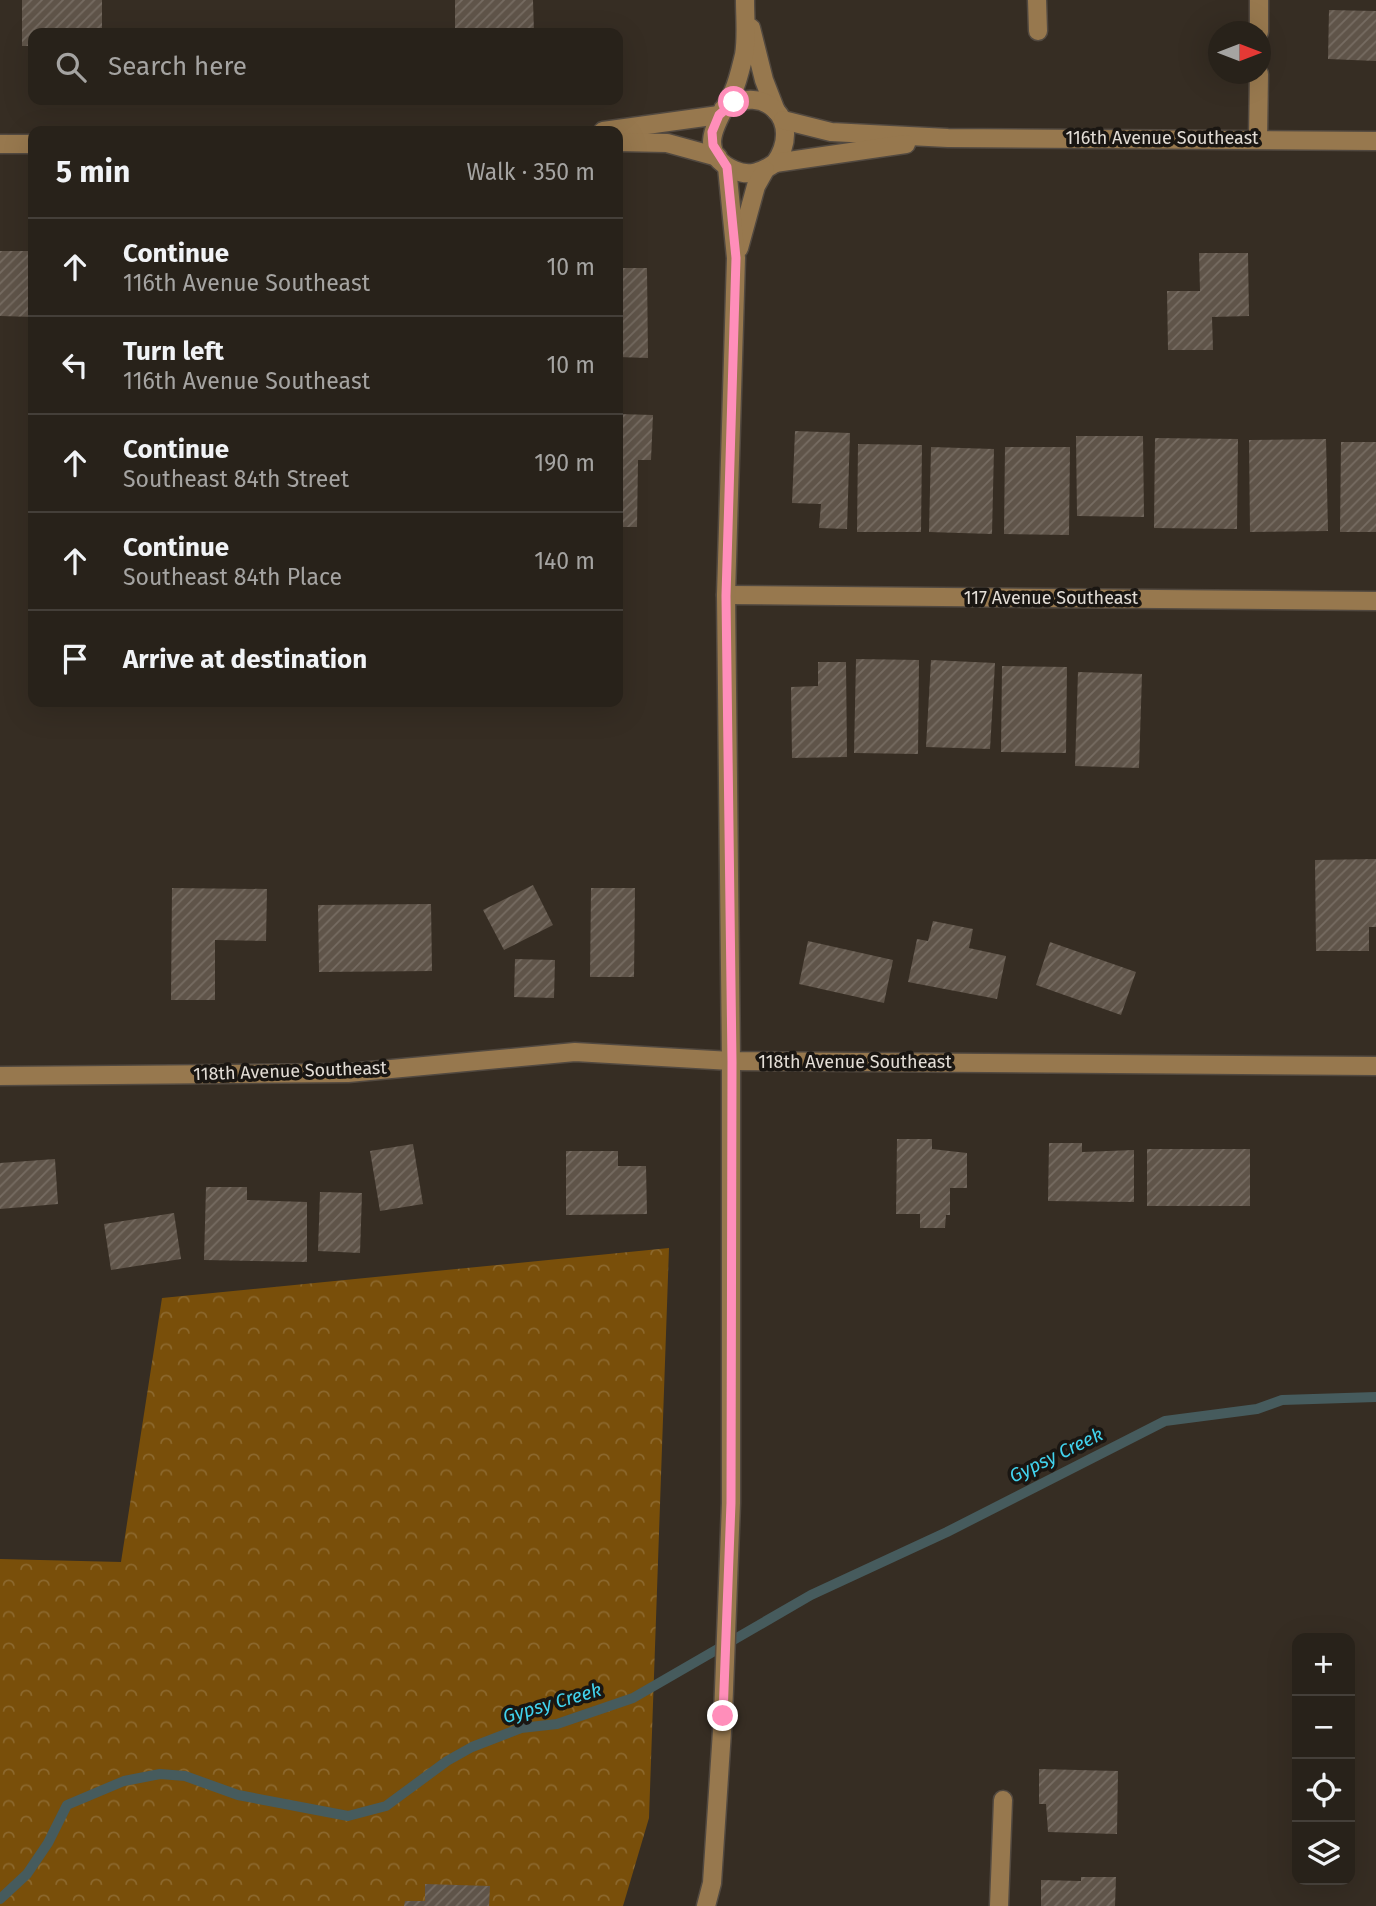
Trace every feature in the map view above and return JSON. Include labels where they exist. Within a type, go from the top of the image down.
[{"type":"street","points":[[706,1906],[712,1883],[723,1716],[731,1503],[732,1062],[726,596],[736,258],[723,162],[713,145],[712,132],[734,90],[744,52],[745,0]]},
{"type":"street","points":[[736,258],[756,186],[786,140],[764,80],[745,0]]},
{"type":"street","points":[[1037,0],[1038,32]]},
{"type":"street","points":[[1259,0],[1259,21]]},
{"type":"street","points":[[1258,138],[1259,84]]},
{"type":"street","name":"116th Avenue Southeast","points":[[623,128],[721,112],[734,102],[746,99],[759,100],[779,116],[831,132],[948,138],[1258,138],[1376,141]]},
{"type":"street","name":"116th Avenue Southeast","points":[[623,142],[667,144],[752,173],[770,167],[948,138]]},
{"type":"street","points":[[0,144],[28,144]]},
{"type":"street","name":"117 Avenue Southeast","points":[[726,596],[1376,601]]},
{"type":"street","name":"118th Avenue Southeast","points":[[0,1076],[348,1073],[575,1052],[732,1062],[1376,1066]]},
{"type":"street","points":[[999,1906],[1003,1800]]},
{"type":"green space","points":[[669,1248],[649,1818],[623,1906],[0,1906],[0,1559],[121,1562],[162,1298]]},
{"type":"building","points":[[22,0],[102,0],[102,28],[28,28],[28,46],[22,46]]},
{"type":"building","points":[[455,0],[533,0],[534,28],[455,28]]},
{"type":"building","points":[[1329,10],[1376,11],[1376,61],[1328,59]]},
{"type":"building","points":[[0,251],[28,251],[28,317],[0,316]]},
{"type":"building","points":[[1199,253],[1248,253],[1249,316],[1212,317],[1213,350],[1168,350],[1167,291],[1200,291]]},
{"type":"building","points":[[623,268],[647,268],[648,358],[623,357]]},
{"type":"building","points":[[623,414],[653,415],[651,460],[638,460],[637,527],[623,527]]},
{"type":"building","points":[[795,431],[850,433],[847,529],[819,528],[821,504],[792,503]]},
{"type":"building","points":[[1076,436],[1143,436],[1144,517],[1077,516]]},
{"type":"building","points":[[1155,438],[1238,439],[1237,529],[1154,528]]},
{"type":"building","points":[[1326,439],[1328,531],[1250,532],[1249,440]]},
{"type":"building","points":[[1341,442],[1376,442],[1376,532],[1340,532]]},
{"type":"building","points":[[858,444],[922,445],[921,532],[857,532]]},
{"type":"building","points":[[931,447],[994,449],[992,534],[929,532]]},
{"type":"building","points":[[1005,447],[1070,447],[1069,535],[1004,534]]},
{"type":"building","points":[[856,659],[919,660],[918,754],[854,753]]},
{"type":"building","points":[[931,660],[995,663],[990,749],[926,747]]},
{"type":"building","points":[[818,662],[846,662],[847,757],[792,758],[791,687],[818,686]]},
{"type":"building","points":[[1002,666],[1067,667],[1066,753],[1001,752]]},
{"type":"building","points":[[1078,672],[1142,674],[1139,768],[1075,766]]},
{"type":"building","points":[[1376,859],[1376,927],[1369,927],[1369,951],[1316,951],[1315,860]]},
{"type":"building","points":[[533,885],[553,925],[504,950],[483,910]]},
{"type":"building","points":[[172,888],[267,889],[266,941],[215,940],[215,1000],[171,1000]]},
{"type":"building","points":[[591,888],[635,888],[634,977],[590,977]]},
{"type":"building","points":[[431,904],[432,971],[319,972],[318,905]]},
{"type":"building","points":[[933,921],[973,929],[969,948],[1006,956],[997,999],[908,982],[917,939],[928,941]]},
{"type":"building","points":[[808,941],[893,960],[884,1003],[799,984]]},
{"type":"building","points":[[1050,942],[1136,972],[1121,1015],[1036,985]]},
{"type":"building","points":[[515,959],[555,960],[554,998],[514,997]]},
{"type":"building","points":[[897,1139],[932,1139],[932,1149],[967,1153],[967,1188],[950,1188],[950,1215],[946,1215],[945,1228],[920,1228],[920,1214],[896,1214]]},
{"type":"building","points":[[1049,1143],[1082,1143],[1082,1152],[1134,1150],[1134,1202],[1048,1201]]},
{"type":"building","points":[[413,1144],[423,1204],[380,1211],[370,1151]]},
{"type":"building","points":[[1147,1149],[1250,1149],[1250,1206],[1147,1206]]},
{"type":"building","points":[[566,1151],[618,1151],[618,1166],[646,1166],[647,1214],[566,1215]]},
{"type":"building","points":[[55,1159],[58,1204],[0,1209],[0,1163]]},
{"type":"building","points":[[206,1187],[247,1187],[247,1200],[307,1202],[307,1262],[204,1260]]},
{"type":"building","points":[[320,1192],[362,1193],[360,1253],[318,1251]]},
{"type":"building","points":[[174,1213],[181,1259],[111,1270],[104,1224]]},
{"type":"building","points":[[1039,1769],[1118,1771],[1117,1834],[1048,1832],[1046,1804],[1039,1804]]},
{"type":"building","points":[[1081,1877],[1116,1877],[1115,1906],[1041,1906],[1041,1880],[1081,1881]]},
{"type":"building","points":[[425,1884],[490,1886],[489,1906],[404,1906],[405,1901],[425,1901]]},
{"type":"waterway","name":"Gypsy Creek","points":[[0,1899],[27,1874],[48,1843],[67,1805],[124,1781],[160,1774],[185,1776],[238,1795],[348,1816],[386,1806],[447,1761],[472,1747],[521,1728],[557,1724],[633,1698],[811,1595],[947,1532],[1165,1421],[1257,1409],[1282,1400],[1376,1397]]},
{"type":"route","points":[[723,1716],[731,1503],[732,1062],[726,596],[736,258],[727,167],[718,157],[712,132],[715,120],[723,109],[734,102]]}]
